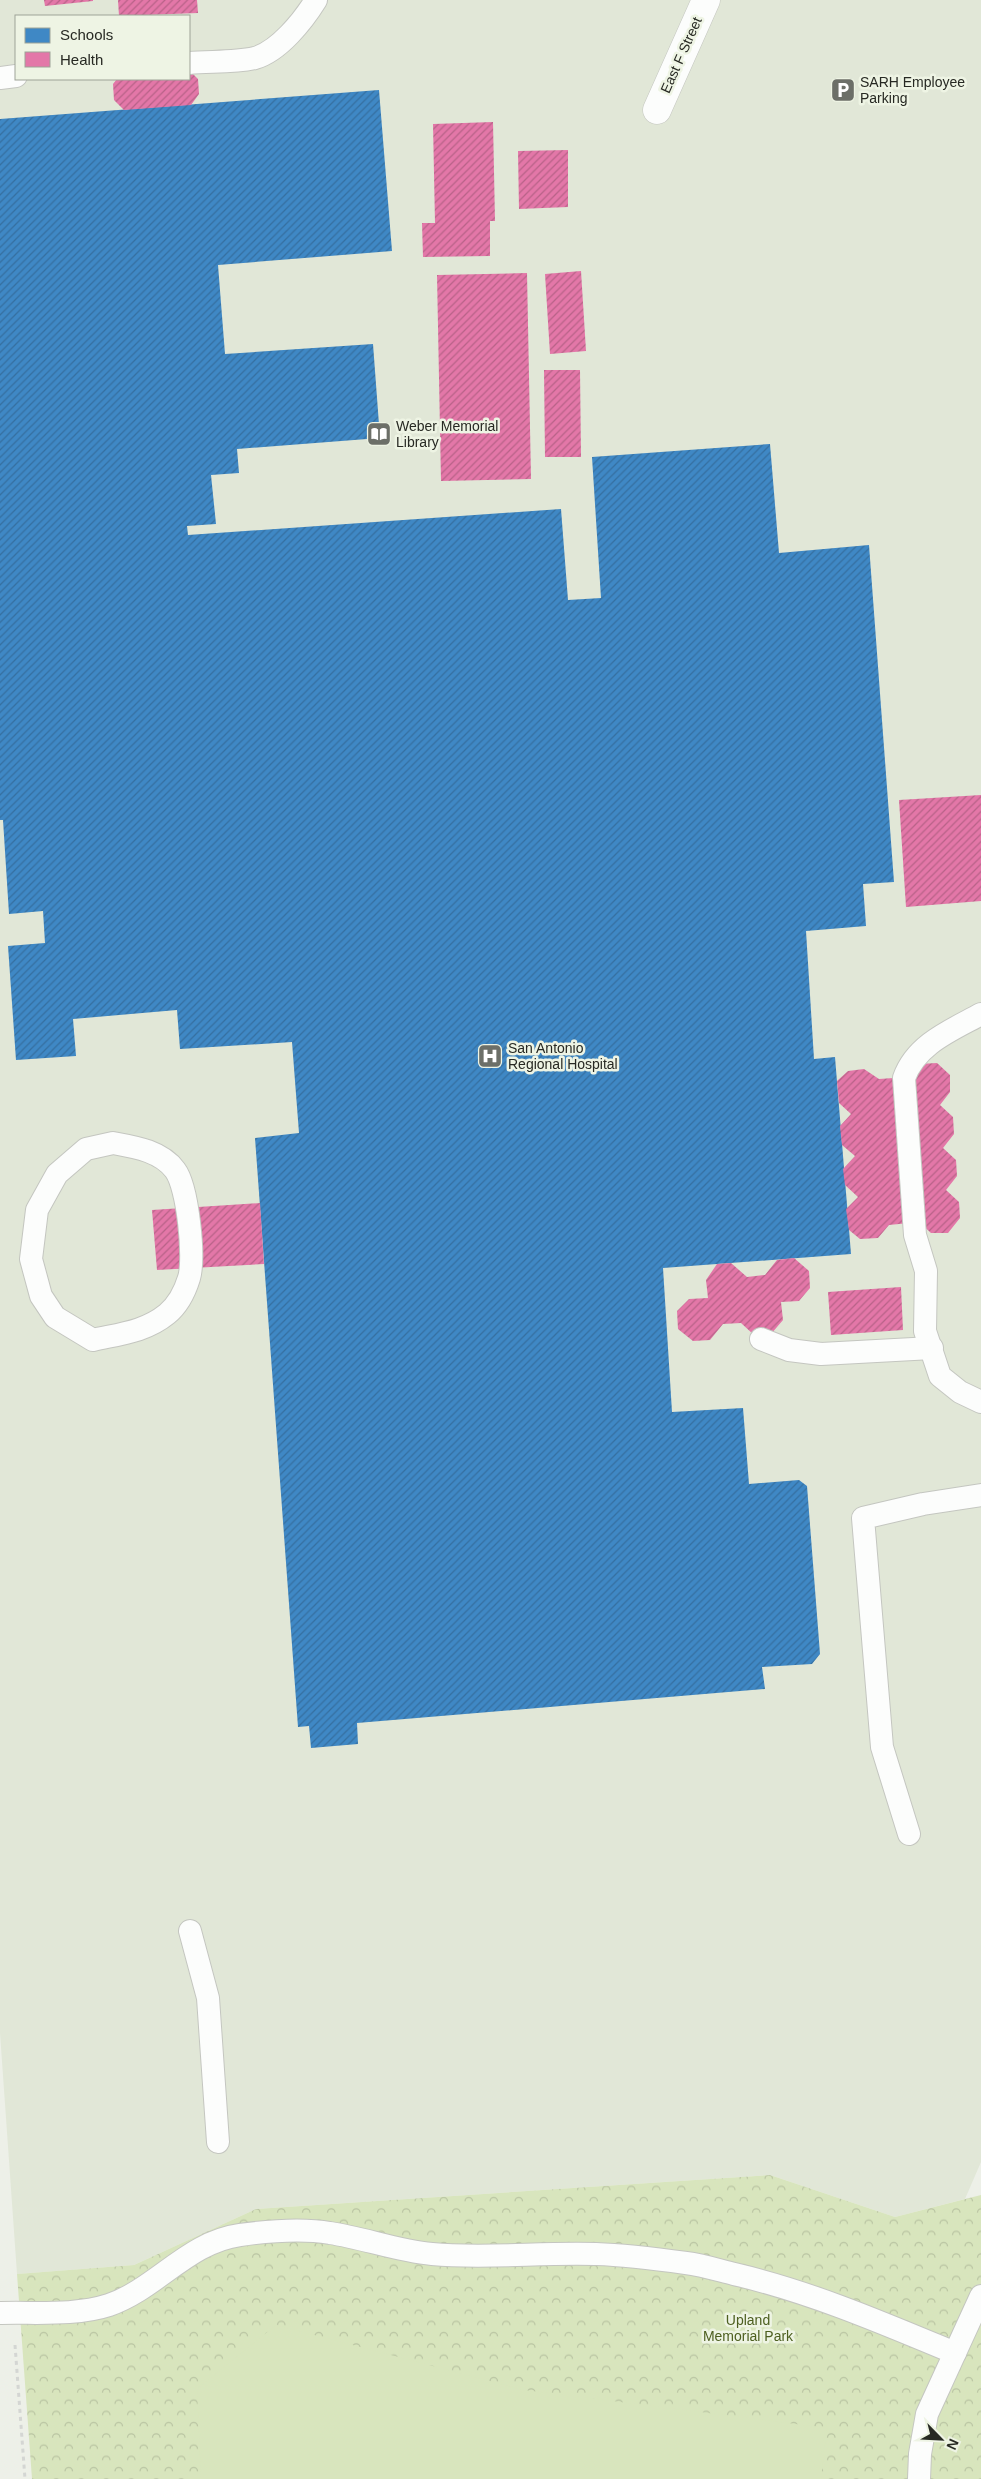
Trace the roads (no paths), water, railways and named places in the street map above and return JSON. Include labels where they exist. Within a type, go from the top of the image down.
[{"type":"street","name":"East F Street","points":[[657,110],[706,0]]},
{"type":"lane","points":[[190,63],[254,58],[268,52],[286,37],[316,0]]},
{"type":"lane","points":[[0,78],[15,76]]},
{"type":"lane","points":[[981,1014],[921,1050],[910,1062],[904,1078],[913,1223],[926,1272],[925,1330],[940,1376],[960,1392],[981,1402]]},
{"type":"lane","points":[[113,1143],[139,1148],[162,1158],[176,1171],[188,1208],[190,1268],[178,1303],[168,1314],[133,1333],[93,1340],[55,1317],[41,1296],[31,1259],[33,1239],[37,1210],[57,1174],[86,1149],[113,1143]]},
{"type":"lane","points":[[761,1339],[789,1350],[813,1354],[932,1348]]},
{"type":"lane","points":[[909,1834],[882,1747],[863,1518],[923,1504],[981,1495]]},
{"type":"lane","points":[[190,1931],[208,1998],[218,2142]]},
{"type":"lane","points":[[0,2313],[78,2312],[110,2305],[144,2287],[176,2262],[207,2246],[237,2235],[327,2232],[407,2252],[426,2254],[597,2254],[688,2263],[765,2281],[843,2307],[955,2353]]},
{"type":"lane","points":[[919,2479],[920,2454],[927,2414],[981,2296]]},
{"type":"place","name":"SARH Employee Parking","points":[[843,90]]},
{"type":"place","name":"Weber Memorial Library","points":[[379,434]]},
{"type":"place","name":"San Antonio Regional Hospital","points":[[490,1056]]},
{"type":"park label","name":"Upland Memorial Park","points":[[748,2328]]}]
